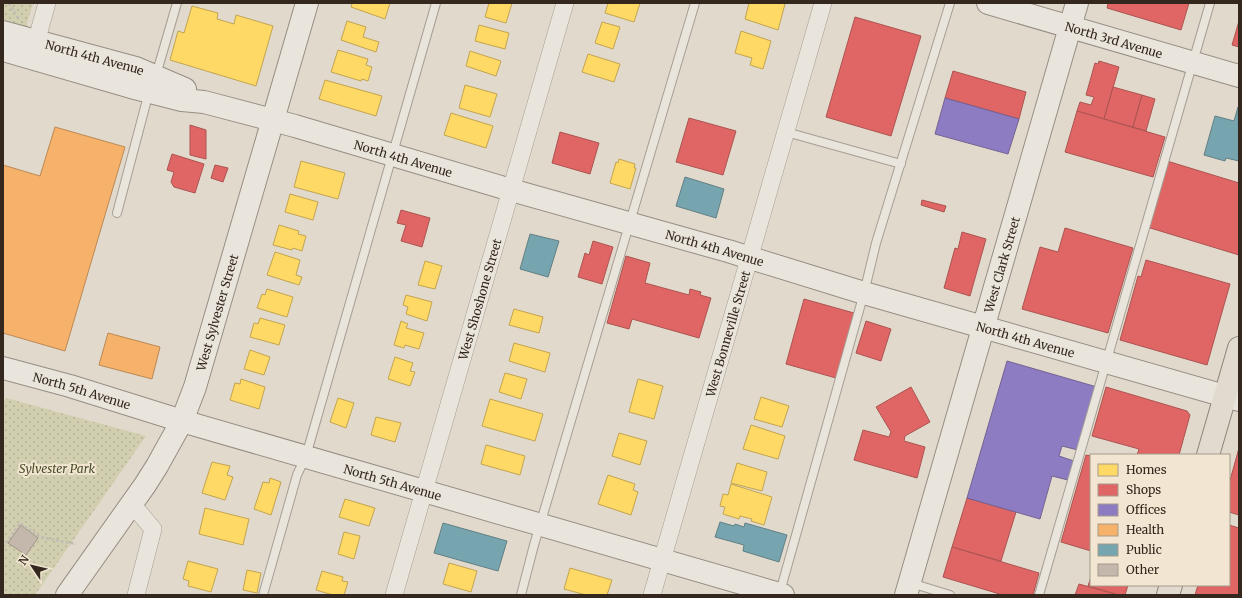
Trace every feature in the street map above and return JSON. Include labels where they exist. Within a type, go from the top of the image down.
[{"type":"main road","points":[[1208,454],[1232,398],[1239,348]]},
{"type":"street","points":[[34,50],[47,3]]},
{"type":"street","name":"West Sylvester Street","points":[[67,595],[132,504],[157,466],[182,421],[195,387],[307,3]]},
{"type":"street","name":"West Shoshone Street","points":[[394,595],[565,3]]},
{"type":"street","name":"West Bonneville Street","points":[[652,595],[823,3]]},
{"type":"street","name":"North 3rd Avenue","points":[[988,3],[1239,76]]},
{"type":"street","name":"West Clark Street","points":[[908,589],[1077,3]]},
{"type":"street","name":"North 4th Avenue","points":[[12,27],[34,50]]},
{"type":"street","name":"North 4th Avenue","points":[[3,50],[34,50],[136,68],[152,84],[185,89],[204,102],[295,126],[511,190],[629,222],[750,257],[770,265],[864,293],[1232,398]]},
{"type":"street","name":"North 5th Avenue","points":[[3,368],[70,386],[182,421],[781,595]]},
{"type":"street","points":[[132,504],[153,529],[136,595]]},
{"type":"lane","points":[[117,213],[152,84],[177,3]]},
{"type":"lane","points":[[263,595],[297,476],[306,456],[436,3]]},
{"type":"lane","points":[[521,595],[629,222],[695,3]]},
{"type":"lane","points":[[781,595],[864,293],[876,243],[950,3]]},
{"type":"lane","points":[[1039,595],[1105,362],[1210,3]]},
{"type":"lane","points":[[786,132],[901,164]]},
{"type":"lane","points":[[908,589],[950,595]]},
{"type":"path","points":[[9,3],[12,27]]},
{"type":"path","points":[[3,547],[20,523],[40,537],[76,544]]},
{"type":"green space","points":[[3,3],[33,3],[25,31],[3,24]]},
{"type":"green space","name":"Sylvester Park","points":[[6,398],[146,436],[35,595],[3,595],[3,403]]},
{"type":"building: Homes","points":[[352,3],[390,3],[385,19],[351,7]]},
{"type":"building: Homes","points":[[489,3],[512,3],[506,23],[485,17]]},
{"type":"building: Homes","points":[[608,3],[640,3],[634,22],[605,13]]},
{"type":"building: Homes","points":[[749,3],[785,4],[778,30],[745,19]]},
{"type":"building: Homes","points":[[192,6],[218,13],[217,19],[234,24],[236,15],[273,26],[256,86],[170,60],[178,31],[184,33]]},
{"type":"building: Homes","points":[[347,21],[366,27],[363,37],[379,42],[376,52],[341,40]]},
{"type":"building: Homes","points":[[602,22],[620,27],[613,49],[595,43]]},
{"type":"building: Homes","points":[[479,25],[509,33],[505,49],[475,41]]},
{"type":"building: Homes","points":[[741,31],[771,41],[763,69],[750,65],[752,58],[735,53]]},
{"type":"building: Homes","points":[[338,50],[368,59],[366,65],[372,67],[368,81],[362,79],[361,81],[331,72]]},
{"type":"building: Homes","points":[[470,51],[501,61],[496,76],[466,66]]},
{"type":"building: Homes","points":[[588,54],[620,64],[614,82],[582,72]]},
{"type":"building: Homes","points":[[325,80],[382,96],[376,116],[319,99]]},
{"type":"building: Homes","points":[[465,85],[497,94],[490,117],[459,108]]},
{"type":"building: Homes","points":[[451,113],[493,126],[486,148],[444,135]]},
{"type":"building: Homes","points":[[619,159],[635,164],[634,168],[636,168],[630,189],[610,183],[616,162],[618,163]]},
{"type":"building: Homes","points":[[301,161],[345,173],[338,199],[294,187]]},
{"type":"building: Homes","points":[[290,194],[318,202],[313,220],[285,212]]},
{"type":"building: Homes","points":[[279,225],[299,231],[298,234],[306,236],[302,251],[273,245]]},
{"type":"building: Homes","points":[[275,252],[300,260],[296,275],[302,277],[299,285],[267,275]]},
{"type":"building: Homes","points":[[425,261],[442,266],[435,289],[418,285]]},
{"type":"building: Homes","points":[[267,289],[293,297],[287,317],[257,308],[262,294],[265,295]]},
{"type":"building: Homes","points":[[406,295],[432,302],[427,321],[406,314],[408,307],[403,305]]},
{"type":"building: Homes","points":[[514,309],[543,317],[539,333],[509,325]]},
{"type":"building: Homes","points":[[260,318],[285,325],[279,345],[250,337],[254,323],[258,324]]},
{"type":"building: Homes","points":[[401,321],[408,324],[406,328],[424,333],[419,349],[405,345],[404,348],[394,345]]},
{"type":"building: Homes","points":[[514,343],[550,353],[545,372],[509,361]]},
{"type":"building: Homes","points":[[250,350],[270,357],[264,375],[244,369]]},
{"type":"building: Homes","points":[[395,357],[413,363],[410,371],[415,372],[410,386],[388,379]]},
{"type":"building: Homes","points":[[505,373],[527,379],[521,399],[499,392]]},
{"type":"building: Homes","points":[[241,379],[265,387],[259,409],[230,400],[235,383],[240,384]]},
{"type":"building: Homes","points":[[638,379],[663,386],[654,419],[629,412]]},
{"type":"building: Homes","points":[[761,397],[789,406],[782,427],[754,419]]},
{"type":"building: Homes","points":[[338,398],[354,403],[346,428],[330,422]]},
{"type":"building: Homes","points":[[490,399],[543,414],[535,441],[482,426]]},
{"type":"building: Homes","points":[[376,417],[401,423],[395,442],[371,435]]},
{"type":"building: Homes","points":[[751,425],[785,436],[778,459],[743,449]]},
{"type":"building: Homes","points":[[619,433],[647,441],[640,465],[612,456]]},
{"type":"building: Homes","points":[[486,445],[525,456],[520,475],[481,464]]},
{"type":"building: Homes","points":[[212,462],[230,466],[227,475],[233,477],[225,500],[202,493]]},
{"type":"building: Homes","points":[[737,463],[767,472],[762,491],[731,483]]},
{"type":"building: Homes","points":[[608,475],[635,484],[633,490],[638,492],[631,515],[598,504]]},
{"type":"building: Homes","points":[[270,478],[281,482],[271,515],[254,509],[263,482],[269,483]]},
{"type":"building: Homes","points":[[731,484],[772,497],[764,525],[751,521],[752,519],[740,516],[739,519],[723,514],[725,507],[720,506],[723,494],[728,495]]},
{"type":"building: Homes","points":[[345,499],[375,508],[369,526],[339,517]]},
{"type":"building: Homes","points":[[205,508],[249,519],[243,545],[199,534]]},
{"type":"building: Homes","points":[[344,532],[360,536],[354,559],[338,554]]},
{"type":"building: Homes","points":[[188,561],[218,569],[211,592],[188,586],[189,581],[183,579]]},
{"type":"building: Homes","points":[[449,563],[477,571],[471,592],[443,584]]},
{"type":"building: Homes","points":[[570,568],[612,580],[607,595],[586,595],[564,589]]},
{"type":"building: Homes","points":[[247,570],[261,573],[257,593],[243,590]]},
{"type":"building: Homes","points":[[322,571],[343,577],[342,581],[348,582],[344,595],[333,595],[316,590]]},
{"type":"building: Shops","points":[[1108,3],[1189,3],[1181,30],[1107,8]]},
{"type":"building: Shops","points":[[855,17],[921,36],[891,136],[826,117]]},
{"type":"building: Shops","points":[[1239,21],[1239,47],[1232,45]]},
{"type":"building: Shops","points":[[1099,61],[1119,67],[1104,119],[1077,111],[1080,102],[1091,105],[1094,97],[1086,95],[1095,63],[1098,64]]},
{"type":"building: Shops","points":[[953,71],[1026,92],[1019,119],[945,98]]},
{"type":"building: Shops","points":[[1113,87],[1142,95],[1133,127],[1104,119]]},
{"type":"building: Shops","points":[[1142,95],[1155,99],[1146,131],[1133,127]]},
{"type":"building: Shops","points":[[1077,111],[1165,137],[1153,177],[1065,152]]},
{"type":"building: Shops","points":[[689,118],[736,131],[723,175],[676,162]]},
{"type":"building: Shops","points":[[190,125],[206,130],[206,159],[190,155]]},
{"type":"building: Shops","points":[[560,132],[599,143],[590,174],[552,163]]},
{"type":"building: Shops","points":[[172,154],[204,164],[195,193],[174,187],[171,182],[174,172],[167,170]]},
{"type":"building: Shops","points":[[1167,161],[1239,183],[1239,255],[1147,227]]},
{"type":"building: Shops","points":[[215,165],[228,168],[223,182],[211,178]]},
{"type":"building: Shops","points":[[922,200],[946,206],[944,212],[921,205]]},
{"type":"building: Shops","points":[[401,210],[430,218],[422,247],[401,241],[406,225],[397,223]]},
{"type":"building: Shops","points":[[1065,228],[1133,248],[1108,333],[1022,309],[1040,247],[1058,252]]},
{"type":"building: Shops","points":[[962,232],[986,239],[970,296],[944,288],[955,248],[958,249]]},
{"type":"building: Shops","points":[[593,241],[613,247],[602,284],[578,277],[585,253],[589,255]]},
{"type":"building: Shops","points":[[626,256],[650,263],[645,283],[689,295],[690,289],[701,292],[700,295],[711,298],[699,338],[632,319],[629,329],[607,323]]},
{"type":"building: Shops","points":[[1146,260],[1230,284],[1207,365],[1120,340],[1138,276],[1141,277]]},
{"type":"building: Shops","points":[[804,299],[854,313],[836,378],[786,364]]},
{"type":"building: Shops","points":[[866,321],[891,329],[881,361],[856,353]]},
{"type":"building: Shops","points":[[911,387],[930,422],[905,436],[904,441],[925,447],[917,478],[854,460],[863,430],[889,437],[891,432],[876,407]]},
{"type":"building: Shops","points":[[1106,387],[1187,411],[1190,415],[1179,454],[1137,454],[1139,449],[1092,436]]},
{"type":"building: Shops","points":[[1239,448],[1239,515],[1230,512],[1230,480]]},
{"type":"building: Shops","points":[[1086,455],[1090,456],[1090,551],[1061,542]]},
{"type":"building: Shops","points":[[967,498],[1016,512],[1001,561],[952,547]]},
{"type":"building: Shops","points":[[1230,525],[1239,528],[1239,595],[1195,595],[1198,586],[1230,586]]},
{"type":"building: Shops","points":[[952,547],[1039,573],[1033,595],[1003,595],[943,577]]},
{"type":"building: Shops","points":[[1090,580],[1090,586],[1128,586],[1125,595],[1119,595],[1088,586]]},
{"type":"building: Shops","points":[[1079,584],[1118,595],[1075,595]]},
{"type":"building: Offices","points":[[945,98],[1019,119],[1008,154],[935,134]]},
{"type":"building: Offices","points":[[1007,361],[1097,387],[1078,450],[1062,446],[1059,456],[1074,461],[1068,480],[1052,476],[1040,519],[967,498]]},
{"type":"building: Health","points":[[55,127],[125,147],[65,351],[3,333],[3,165],[40,176]]},
{"type":"building: Health","points":[[108,333],[160,347],[152,379],[99,365]]},
{"type":"building: Public","points":[[1238,107],[1239,161],[1226,158],[1225,161],[1204,155],[1215,116],[1234,121]]},
{"type":"building: Public","points":[[685,177],[724,189],[716,218],[676,206]]},
{"type":"building: Public","points":[[530,234],[559,241],[548,277],[520,269]]},
{"type":"building: Public","points":[[720,522],[744,527],[745,523],[787,535],[779,562],[743,551],[744,545],[715,537]]},
{"type":"building: Public","points":[[443,523],[507,541],[498,571],[434,553]]},
{"type":"building: Other","points":[[21,525],[38,538],[26,555],[8,543]]}]
